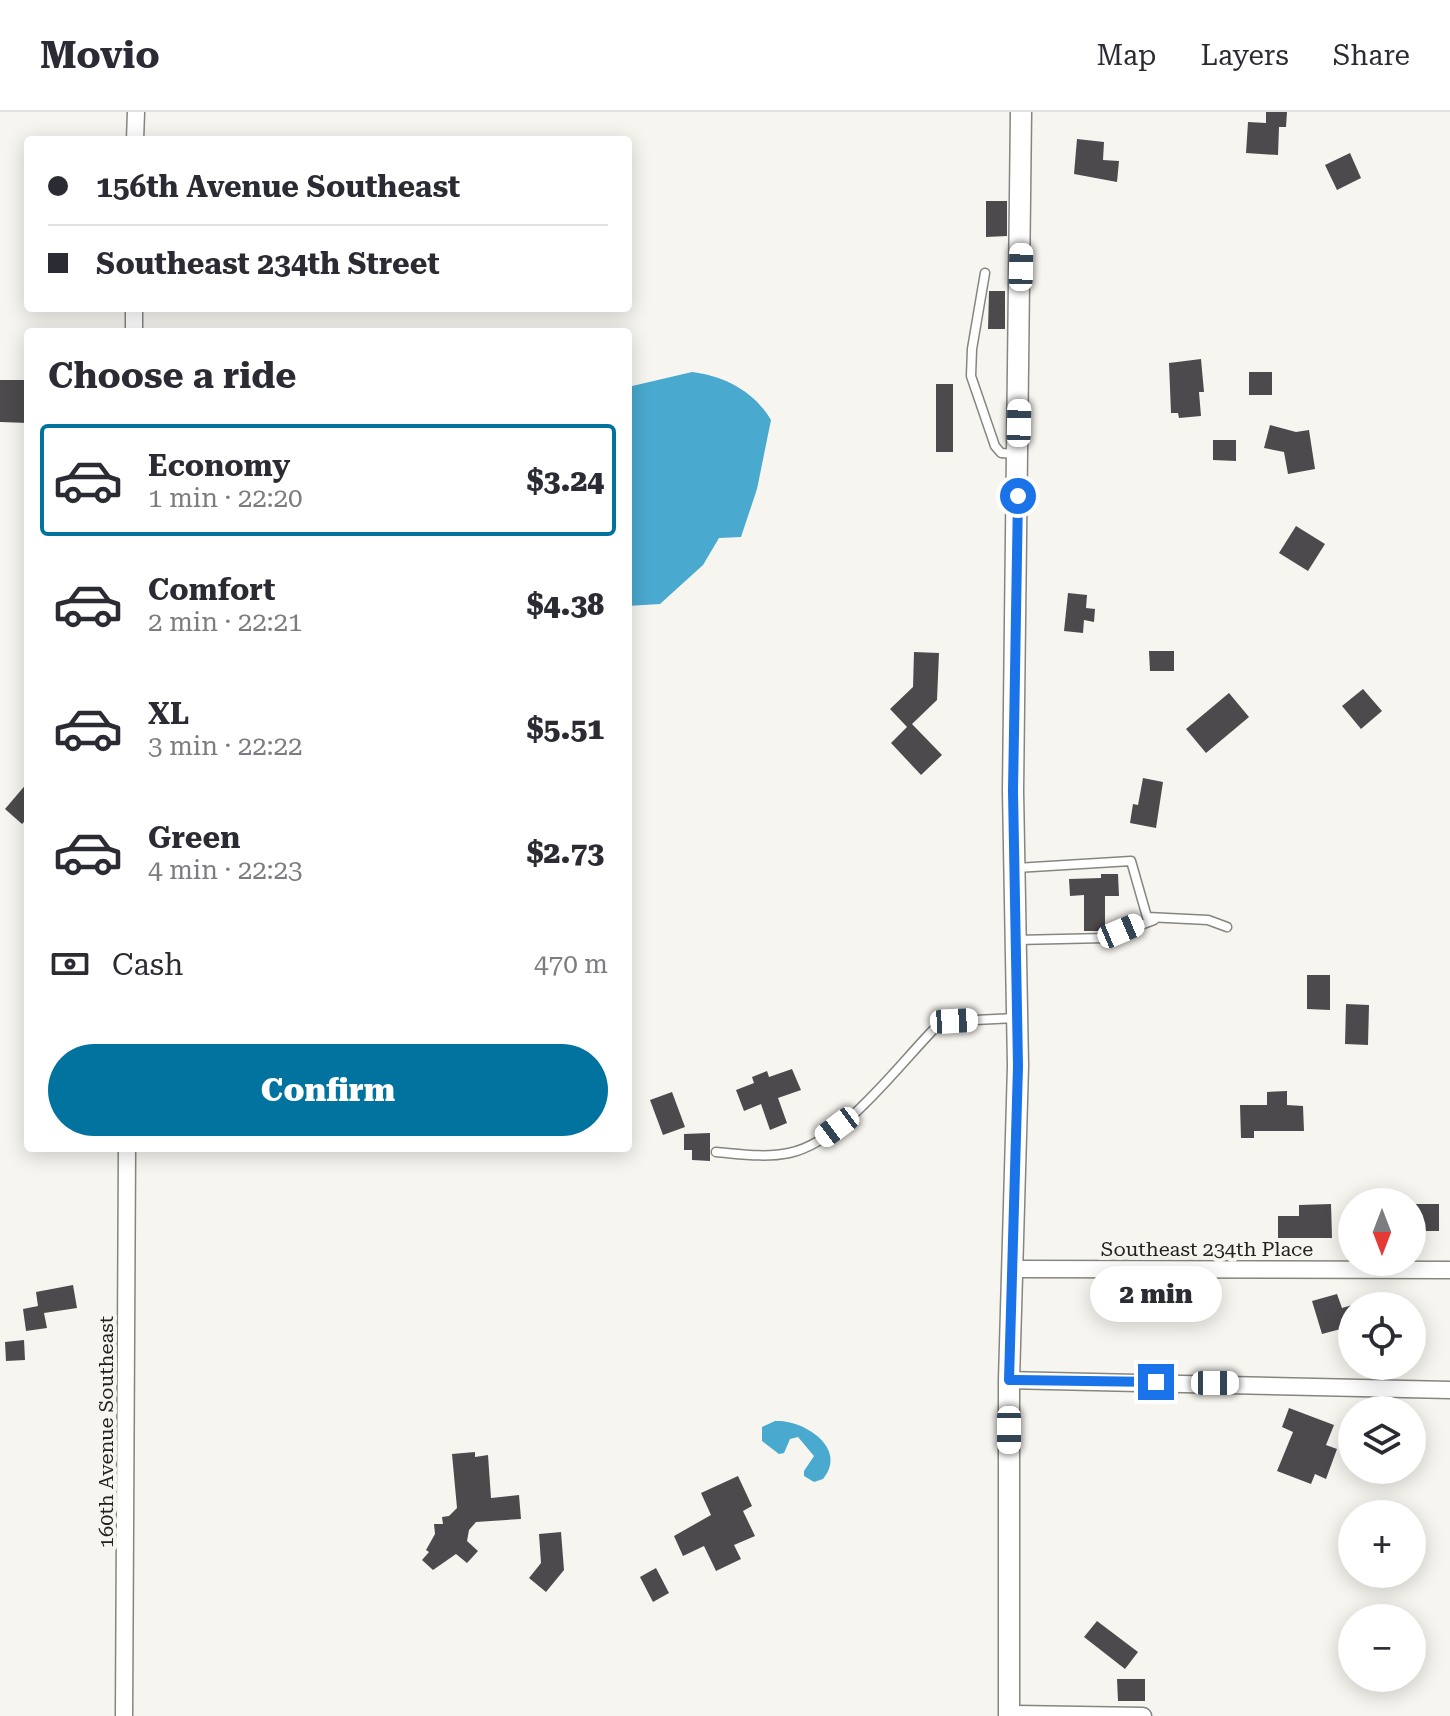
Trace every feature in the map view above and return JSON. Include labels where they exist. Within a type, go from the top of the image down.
[{"type":"street","points":[[135,136],[136,112]]},
{"type":"street","points":[[1021,112],[1015,868],[1017,1018],[1009,1380],[1009,1715],[1143,1716]]},
{"type":"street","name":"160th Avenue Southeast","points":[[124,1716],[127,1152]]},
{"type":"street","name":"Southeast 234th Place","points":[[1012,1269],[1450,1270]]},
{"type":"street","points":[[1009,1380],[1450,1390]]},
{"type":"lane","points":[[985,273],[972,349],[971,376],[995,446],[1001,453],[1018,454]]},
{"type":"lane","points":[[1015,868],[1131,861],[1147,917],[1154,920]]},
{"type":"lane","points":[[1016,940],[1106,938],[1154,920],[1208,920],[1227,927]]},
{"type":"lane","points":[[716,1152],[767,1156],[794,1152],[815,1144],[859,1107],[937,1026],[954,1021],[1017,1018]]},
{"type":"water","points":[[692,372],[715,377],[747,393],[771,420],[757,489],[741,537],[719,538],[703,565],[660,604],[632,606],[632,386]]},
{"type":"water","points":[[775,1421],[809,1430],[827,1446],[830,1468],[823,1479],[814,1482],[804,1476],[814,1456],[798,1437],[790,1439],[784,1453],[779,1454],[762,1441],[762,1427]]},
{"type":"building","points":[[1266,112],[1287,112],[1286,127],[1279,127],[1278,155],[1246,153],[1248,122],[1266,123]]},
{"type":"building","points":[[1077,139],[1104,142],[1103,160],[1119,161],[1117,182],[1074,174]]},
{"type":"building","points":[[1350,153],[1361,178],[1337,190],[1325,165]]},
{"type":"building","points":[[986,201],[1007,201],[1007,236],[986,237]]},
{"type":"building","points":[[989,291],[1005,291],[1005,329],[988,329]]},
{"type":"building","points":[[1201,359],[1204,392],[1199,392],[1201,416],[1179,418],[1178,413],[1171,413],[1169,363]]},
{"type":"building","points":[[1249,372],[1272,372],[1272,395],[1249,395]]},
{"type":"building","points":[[0,380],[24,380],[24,423],[0,422]]},
{"type":"building","points":[[936,384],[953,384],[953,452],[936,452]]},
{"type":"building","points":[[1270,425],[1296,432],[1309,430],[1315,469],[1288,474],[1284,452],[1264,448]]},
{"type":"building","points":[[1213,440],[1236,440],[1236,461],[1213,460]]},
{"type":"building","points":[[1296,526],[1325,544],[1308,571],[1279,553]]},
{"type":"building","points":[[1068,593],[1087,595],[1086,608],[1095,609],[1094,622],[1084,620],[1083,633],[1064,631]]},
{"type":"building","points":[[1149,651],[1174,651],[1174,671],[1150,671]]},
{"type":"building","points":[[914,652],[939,653],[937,700],[912,724],[942,755],[921,775],[891,743],[907,727],[890,709],[913,687]]},
{"type":"building","points":[[1363,689],[1382,711],[1361,729],[1342,706]]},
{"type":"building","points":[[1229,693],[1249,717],[1206,753],[1186,729]]},
{"type":"building","points":[[1143,778],[1163,782],[1156,828],[1130,823],[1133,804],[1138,805]]},
{"type":"building","points":[[24,787],[24,822],[22,824],[5,809]]},
{"type":"building","points":[[1101,874],[1118,874],[1119,896],[1105,896],[1105,931],[1084,931],[1084,895],[1070,896],[1069,879],[1101,878]]},
{"type":"building","points":[[1307,975],[1330,975],[1330,1010],[1307,1009]]},
{"type":"building","points":[[1346,1004],[1369,1005],[1368,1045],[1345,1044]]},
{"type":"building","points":[[792,1069],[801,1090],[778,1098],[787,1123],[770,1130],[761,1104],[744,1111],[736,1090],[754,1083],[752,1077],[767,1071],[769,1077]]},
{"type":"building","points":[[1287,1091],[1287,1105],[1303,1106],[1304,1131],[1254,1131],[1254,1138],[1241,1138],[1240,1105],[1267,1105],[1267,1092]]},
{"type":"building","points":[[672,1092],[685,1127],[663,1135],[650,1100]]},
{"type":"building","points":[[710,1133],[710,1161],[692,1160],[692,1150],[684,1150],[684,1134]]},
{"type":"building","points":[[1331,1204],[1332,1238],[1278,1238],[1278,1216],[1299,1216],[1299,1205]]},
{"type":"building","points":[[1426,1204],[1439,1204],[1439,1231],[1426,1231]]},
{"type":"building","points":[[73,1285],[77,1308],[44,1313],[47,1328],[26,1331],[23,1309],[38,1306],[36,1292]]},
{"type":"building","points":[[1337,1294],[1338,1330],[1322,1334],[1312,1301]]},
{"type":"building","points":[[24,1340],[25,1360],[6,1361],[5,1342]]},
{"type":"building","points":[[1289,1408],[1334,1425],[1326,1445],[1337,1449],[1326,1479],[1315,1474],[1311,1484],[1277,1471],[1293,1432],[1282,1427]]},
{"type":"building","points":[[475,1452],[475,1457],[488,1455],[491,1498],[519,1495],[521,1519],[476,1522],[469,1530],[467,1541],[478,1551],[467,1563],[456,1554],[433,1570],[422,1560],[429,1552],[426,1550],[435,1534],[434,1524],[443,1524],[442,1517],[449,1516],[457,1508],[452,1454]]},
{"type":"building","points":[[738,1476],[752,1506],[743,1511],[755,1536],[734,1545],[741,1559],[716,1571],[704,1546],[683,1556],[674,1536],[711,1515],[701,1493]]},
{"type":"building","points":[[561,1532],[564,1570],[546,1592],[529,1578],[541,1563],[539,1534]]},
{"type":"building","points":[[656,1568],[669,1593],[653,1602],[640,1577]]},
{"type":"building","points":[[1097,1621],[1138,1652],[1125,1669],[1084,1637]]},
{"type":"building","points":[[1117,1679],[1145,1679],[1145,1701],[1118,1701]]},
{"type":"route","points":[[1018,496],[1013,791],[1018,1066],[1009,1380],[1156,1382]]}]
